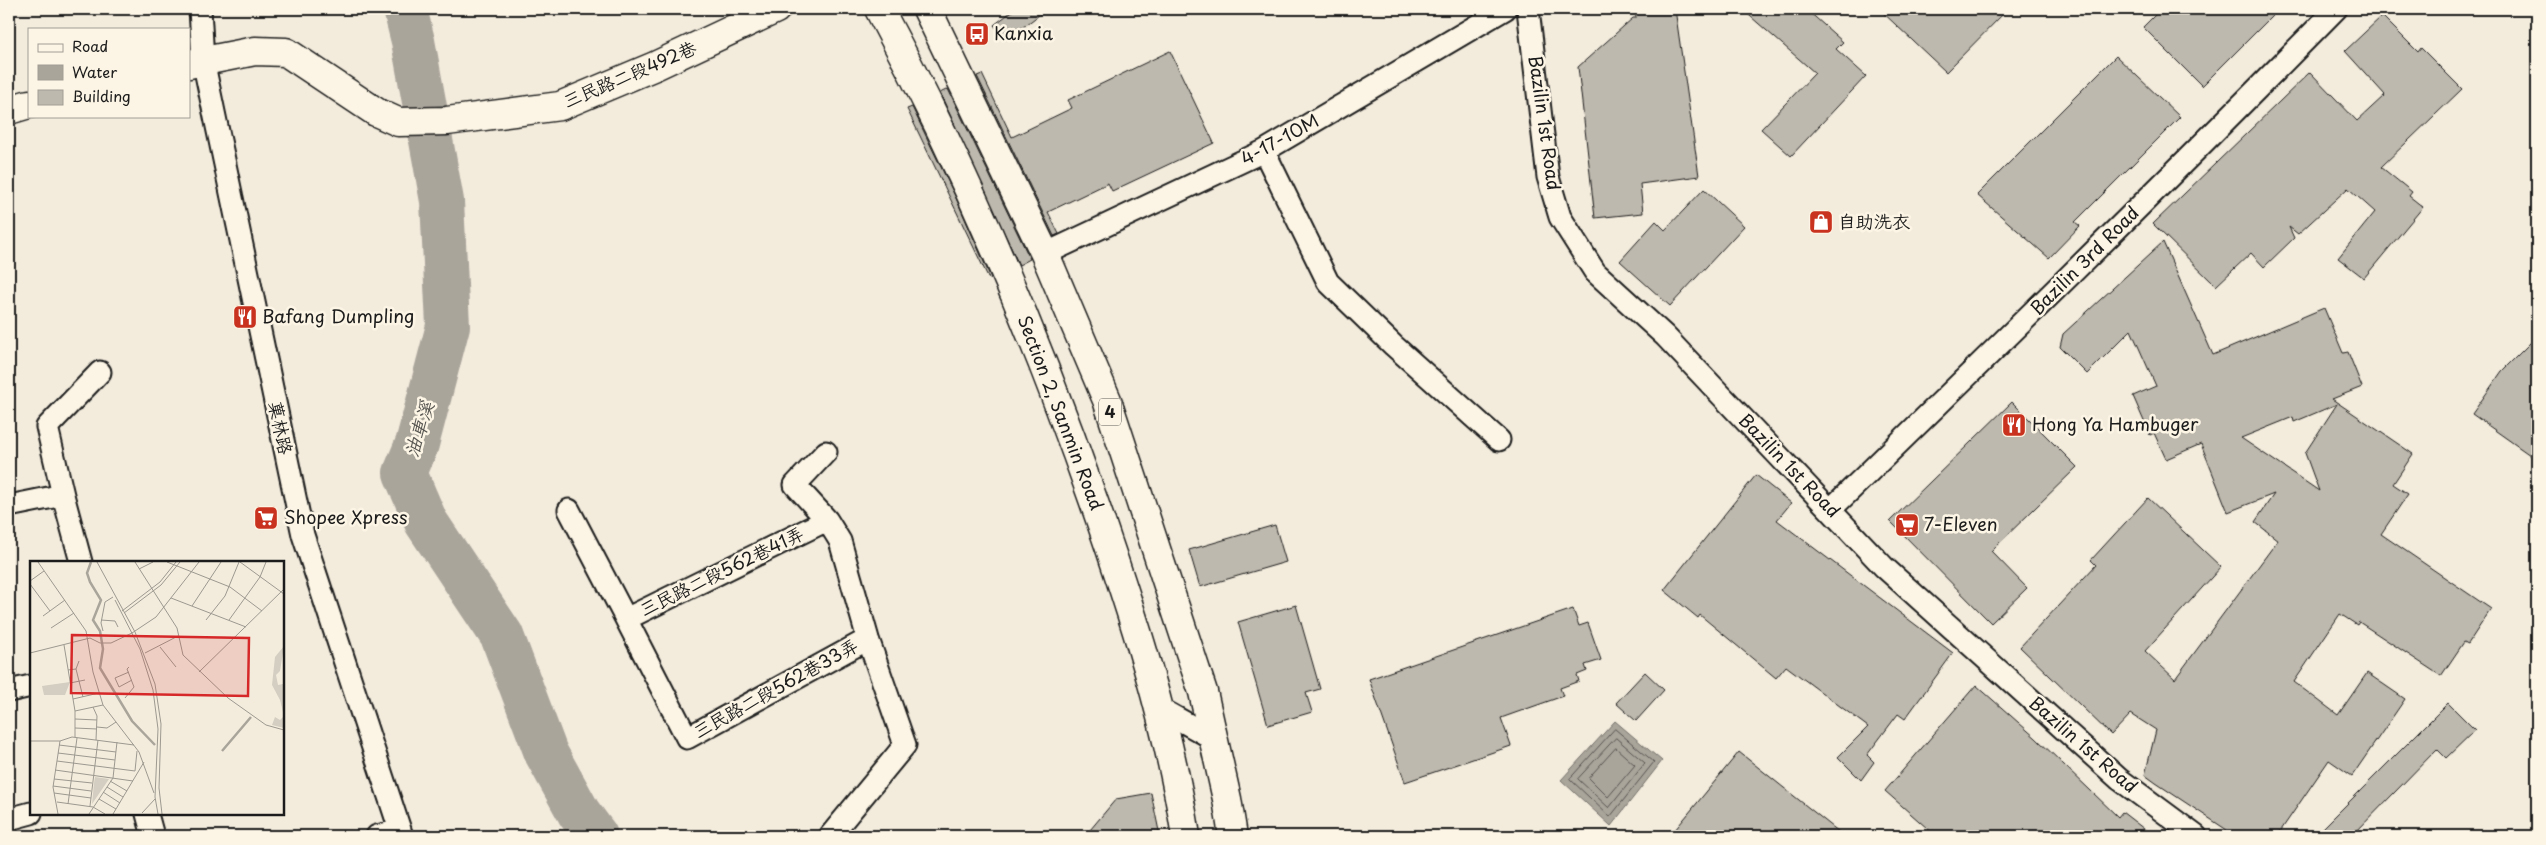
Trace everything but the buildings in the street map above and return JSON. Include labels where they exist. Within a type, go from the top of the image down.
[{"type":"main road","name":"三民路二段492巷","points":[[196,62],[255,51],[286,52],[376,112],[398,122],[447,121],[560,106],[655,66],[776,9]]},
{"type":"main road","name":"Section 2, Sanmin Road","points":[[879,9],[917,80],[1028,326],[1063,413],[1123,584],[1176,775],[1186,836]]},
{"type":"main road","name":"4","points":[[927,9],[1045,254],[1107,400],[1203,692],[1227,799],[1233,836]]},
{"type":"main road","points":[[9,110],[28,104]]},
{"type":"street","name":"菓林路","points":[[200,9],[196,62],[302,535],[401,833]]},
{"type":"street","name":"4-17-10M","points":[[1045,254],[1264,151],[1505,9]]},
{"type":"street","name":"Bazilin 1st Road","points":[[1528,9],[1548,177],[1560,217],[1595,272],[1664,336],[1831,509],[1884,567],[2119,779],[2196,836]]},
{"type":"street","name":"Bazilin 3rd Road","points":[[1831,509],[2112,236],[2213,130],[2336,9]]},
{"type":"street","points":[[1264,151],[1328,282],[1393,345],[1498,440]]},
{"type":"street","points":[[81,561],[47,427],[100,372]]},
{"type":"street","name":"三民路二段562巷33弄","points":[[826,452],[795,485],[827,520],[840,541],[868,639],[905,745],[830,836]]},
{"type":"street","points":[[9,506],[63,494]]},
{"type":"street","points":[[569,510],[626,619]]},
{"type":"street","name":"三民路二段562巷41弄","points":[[657,682],[626,619],[827,520]]},
{"type":"street","name":"三民路二段562巷33弄","points":[[657,682],[687,738],[868,639]]},
{"type":"street","points":[[9,691],[30,686]]},
{"type":"street","points":[[1157,707],[1214,739]]},
{"type":"street","points":[[12,836],[9,818],[30,813]]},
{"type":"street","points":[[147,815],[153,836]]},
{"type":"street","points":[[377,836],[401,833]]},
{"type":"water","points":[[1615,721],[1662,761],[1611,826],[1561,780]]},
{"type":"waterway","name":"油車溪","points":[[405,9],[413,41],[442,201],[448,326],[417,444],[405,473],[426,522],[502,636],[546,753],[579,813],[596,836]]},
{"type":"place","name":"Kanxia","points":[[977,34]]},
{"type":"place","name":"自助洗衣","points":[[1821,222]]},
{"type":"place","name":"Bafang Dumpling","points":[[245,317]]},
{"type":"place","name":"Hong Ya Hambuger","points":[[2014,425]]},
{"type":"place","name":"Shopee Xpress","points":[[266,518]]},
{"type":"place","name":"7-Eleven","points":[[1907,525]]}]
